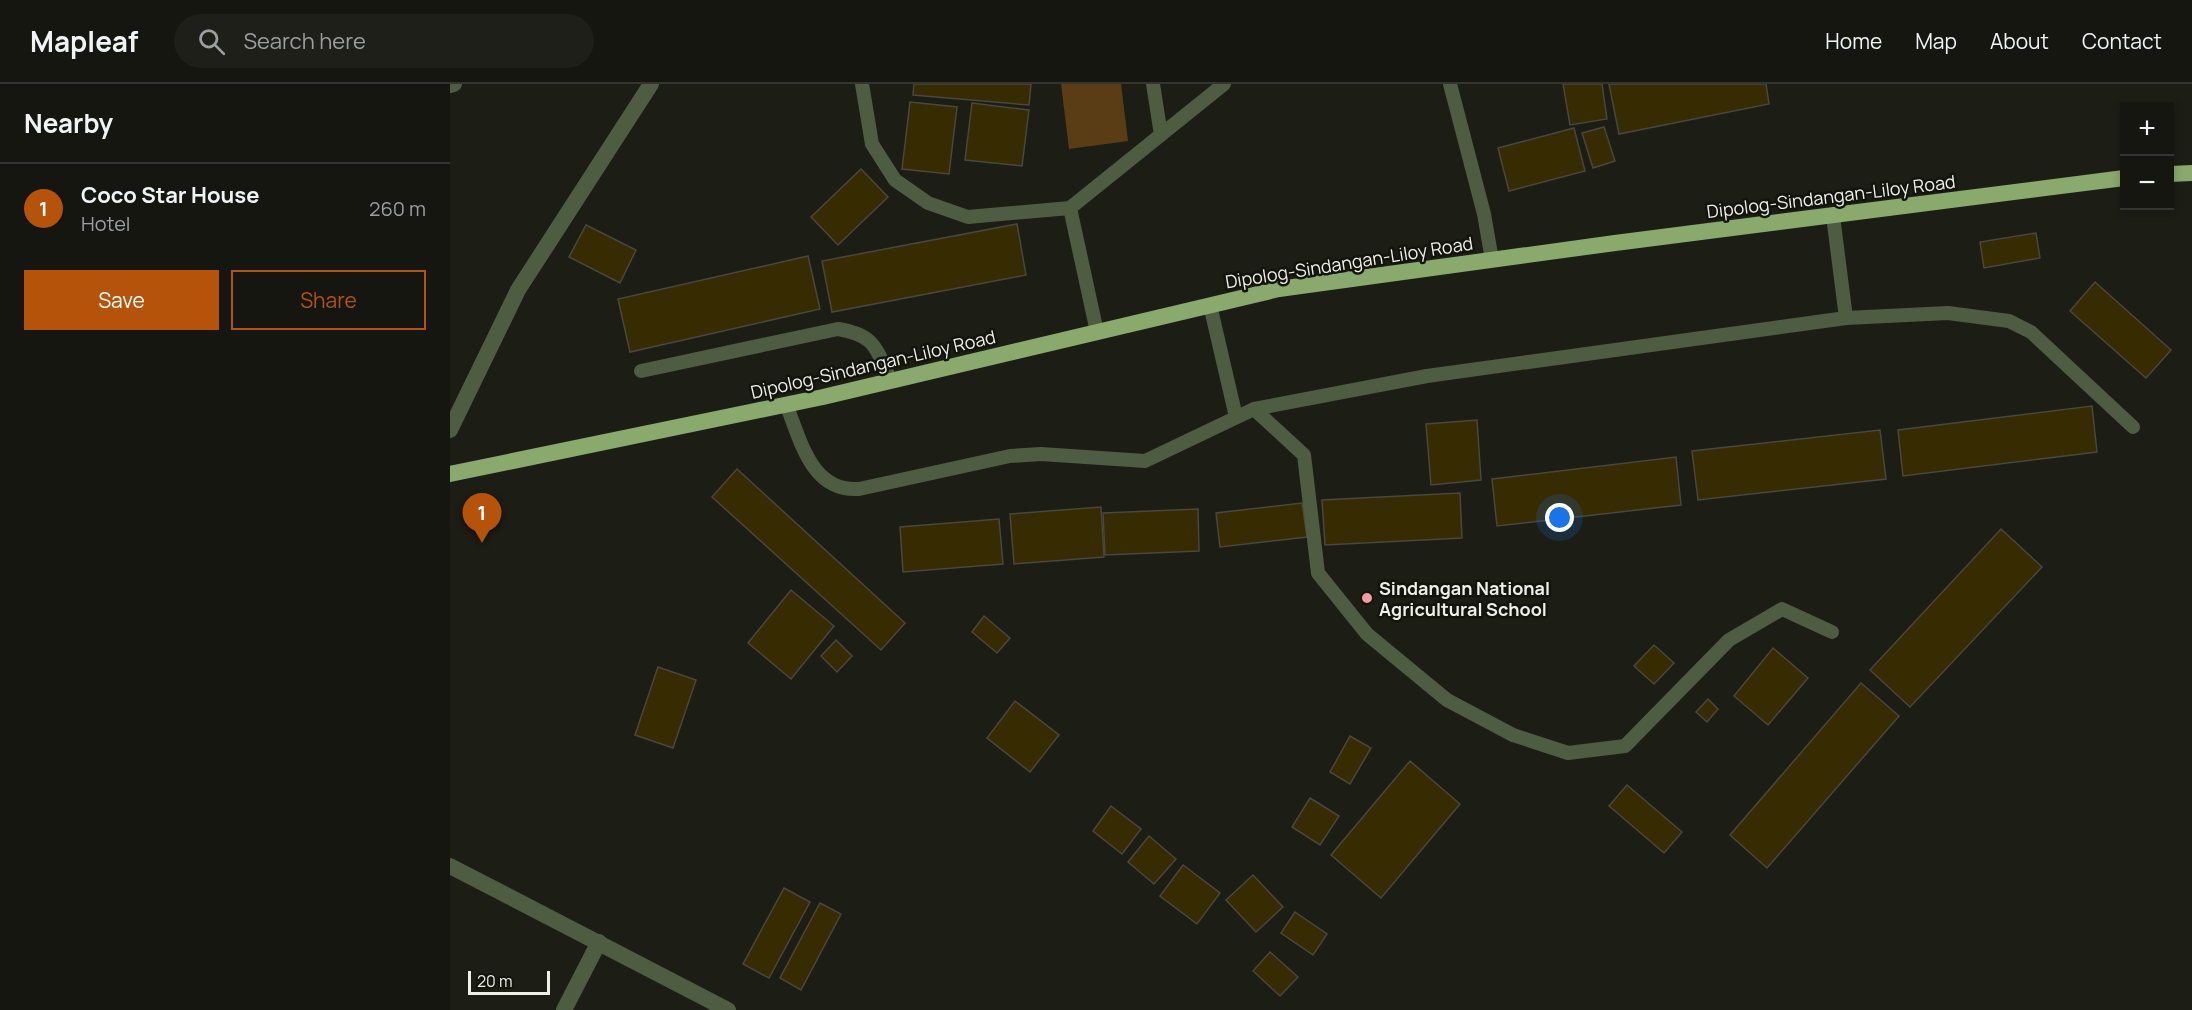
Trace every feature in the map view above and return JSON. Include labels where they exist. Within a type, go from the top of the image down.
[{"type":"highway","points":[[2174,174],[2192,173]]},
{"type":"highway","name":"Dipolog-Sindangan-Liloy Road","points":[[450,474],[891,381],[1280,289],[2120,179]]},
{"type":"street","points":[[450,430],[518,290],[651,84]]},
{"type":"street","points":[[450,866],[728,1010]]},
{"type":"street","points":[[564,1010],[599,942]]},
{"type":"lane","points":[[862,84],[872,144],[895,180],[928,203],[968,217],[1070,208],[1224,84]]},
{"type":"lane","points":[[1153,84],[1161,135]]},
{"type":"lane","points":[[1450,84],[1484,214],[1492,260]]},
{"type":"lane","points":[[1070,208],[1097,332]]},
{"type":"lane","points":[[1833,216],[1846,318]]},
{"type":"lane","points":[[1209,304],[1236,417]]},
{"type":"lane","points":[[786,404],[804,449],[827,483],[842,490],[859,489],[1010,456],[1041,454],[1145,461],[1254,409],[1427,376],[1846,318],[1948,313],[2008,321],[2031,332],[2133,427]]},
{"type":"lane","points":[[641,371],[838,329],[858,332],[874,342],[891,381]]},
{"type":"lane","points":[[1254,409],[1304,455],[1318,573],[1366,634],[1447,700],[1514,735],[1568,753],[1625,746],[1729,640],[1782,609],[1832,632]]},
{"type":"shaded area","points":[[1061,84],[1121,84],[1128,141],[1069,149]]},
{"type":"building","points":[[914,84],[1031,84],[1029,105],[913,95]]},
{"type":"building","points":[[1563,84],[1602,84],[1607,119],[1570,125]]},
{"type":"building","points":[[1609,84],[1766,84],[1769,104],[1619,134]]},
{"type":"building","points":[[910,102],[957,107],[949,174],[902,169]]},
{"type":"building","points":[[972,103],[1029,110],[1022,166],[965,160]]},
{"type":"building","points":[[1604,127],[1615,161],[1593,168],[1582,133]]},
{"type":"building","points":[[1574,128],[1585,171],[1509,191],[1498,148]]},
{"type":"building","points":[[861,169],[888,197],[838,245],[811,217]]},
{"type":"building","points":[[1017,224],[1026,275],[832,312],[822,261]]},
{"type":"building","points":[[586,225],[636,250],[620,283],[569,257]]},
{"type":"building","points":[[2036,233],[2040,258],[1984,268],[1980,242]]},
{"type":"building","points":[[808,256],[820,309],[630,352],[618,299]]},
{"type":"building","points":[[2095,282],[2171,350],[2146,378],[2070,311]]},
{"type":"building","points":[[2092,406],[2097,452],[1903,476],[1898,430]]},
{"type":"building","points":[[1477,420],[1481,480],[1431,485],[1426,424]]},
{"type":"building","points":[[1880,430],[1886,479],[1698,500],[1692,451]]},
{"type":"building","points":[[1676,457],[1681,505],[1497,526],[1492,479]]},
{"type":"building","points":[[737,469],[905,623],[881,650],[712,497]]},
{"type":"building","points":[[1460,493],[1462,538],[1325,545],[1322,500]]},
{"type":"building","points":[[1302,503],[1307,537],[1220,547],[1216,513]]},
{"type":"building","points":[[1101,507],[1104,557],[1014,564],[1010,514]]},
{"type":"building","points":[[1198,509],[1199,551],[1105,555],[1103,513]]},
{"type":"building","points":[[999,519],[1003,564],[903,572],[900,527]]},
{"type":"building","points":[[2001,529],[2042,567],[1910,707],[1870,670]]},
{"type":"building","points":[[791,590],[834,626],[791,679],[748,643]]},
{"type":"building","points":[[984,616],[1010,638],[997,653],[972,632]]},
{"type":"building","points":[[836,640],[852,656],[837,672],[821,656]]},
{"type":"building","points":[[1654,645],[1674,663],[1654,684],[1634,666]]},
{"type":"building","points":[[1773,648],[1808,678],[1768,725],[1734,696]]},
{"type":"building","points":[[658,667],[696,680],[673,748],[635,735]]},
{"type":"building","points":[[1861,683],[1899,716],[1767,868],[1730,835]]},
{"type":"building","points":[[1708,699],[1718,709],[1707,722],[1696,712]]},
{"type":"building","points":[[1015,701],[1059,735],[1030,772],[987,738]]},
{"type":"building","points":[[1350,736],[1371,748],[1350,784],[1330,772]]},
{"type":"building","points":[[1410,761],[1460,804],[1381,898],[1331,855]]},
{"type":"building","points":[[1627,785],[1682,832],[1664,853],[1609,806]]},
{"type":"building","points":[[1310,798],[1339,816],[1320,845],[1292,827]]},
{"type":"building","points":[[1111,806],[1141,829],[1122,854],[1093,831]]},
{"type":"building","points":[[1149,836],[1176,859],[1154,884],[1128,862]]},
{"type":"building","points":[[1183,865],[1220,893],[1197,924],[1160,896]]},
{"type":"building","points":[[1253,875],[1283,907],[1256,932],[1226,900]]},
{"type":"building","points":[[784,888],[810,902],[769,978],[743,964]]},
{"type":"building","points":[[820,903],[841,914],[801,990],[780,978]]},
{"type":"building","points":[[1295,912],[1327,934],[1313,955],[1281,933]]},
{"type":"building","points":[[1270,952],[1298,977],[1280,996],[1253,971]]},
{"type":"place","name":"Coco Star House","points":[[482,543]]},
{"type":"place","name":"Sindangan National Agricultural School","points":[[1367,598]]}]
